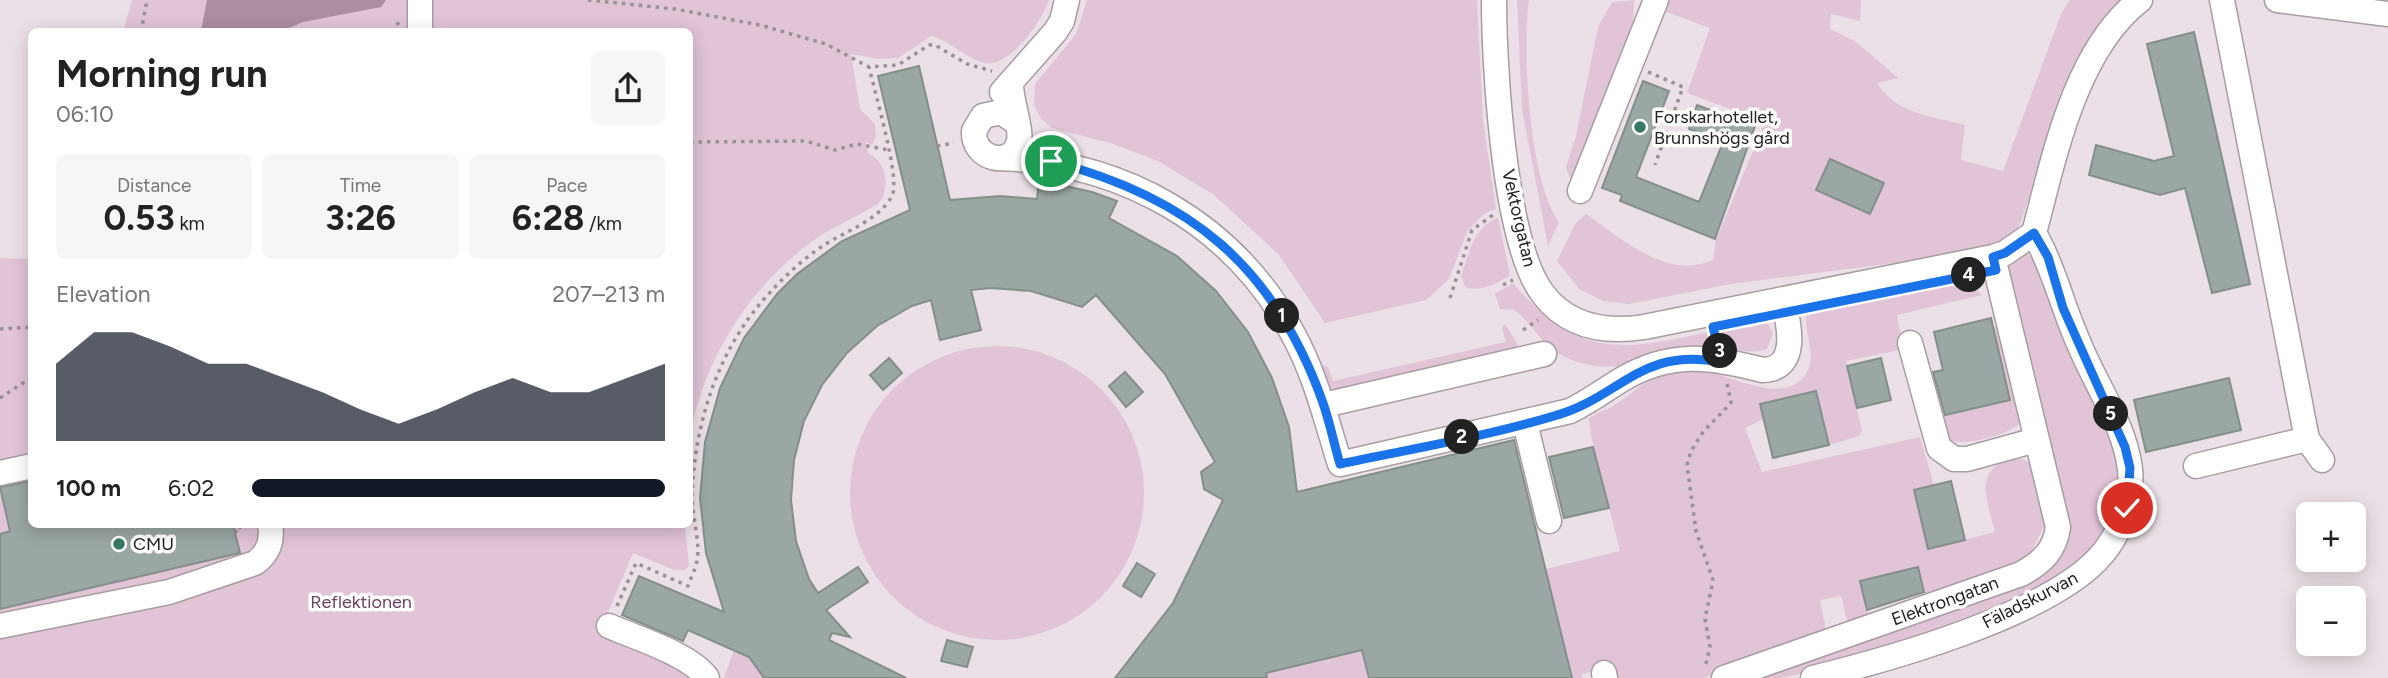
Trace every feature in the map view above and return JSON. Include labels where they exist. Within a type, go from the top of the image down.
[{"type":"street","points":[[420,0],[420,28]]},
{"type":"street","points":[[1067,0],[1062,21],[1055,32],[1006,77],[974,131],[975,145],[984,155],[1051,161],[1113,178],[1177,210],[1227,248],[1256,280],[1285,320],[1324,405],[1340,464],[1570,411],[1593,400],[1621,380],[1663,361],[1690,357],[1763,370],[1779,366],[1790,346],[1783,299]]},
{"type":"street","name":"Vektorgatan","points":[[1494,0],[1494,51],[1501,125],[1516,222],[1536,283],[1550,302],[1570,318],[1590,327],[1622,330],[1993,257],[2005,253],[2034,233]]},
{"type":"street","points":[[1580,191],[1656,0]]},
{"type":"street","points":[[2034,233],[2057,149],[2083,80],[2118,19],[2140,0]]},
{"type":"street","points":[[2222,0],[2307,439],[2322,460]]},
{"type":"street","points":[[2277,0],[2388,14]]},
{"type":"street","points":[[997,158],[1013,151],[1020,139],[1006,77]]},
{"type":"street","points":[[980,119],[996,112],[1005,114],[1035,150],[1051,161]]},
{"type":"street","name":"Fäladskurvan","points":[[1813,678],[1956,636],[2022,608],[2082,573],[2098,560],[2121,524],[2130,487],[2125,447],[2063,308],[2048,257],[2034,233]]},
{"type":"street","name":"Elektrongatan","points":[[1713,675],[2008,579],[2040,563],[2056,541],[2058,527],[1993,257]]},
{"type":"street","points":[[1910,343],[1939,448],[1954,459],[1967,459],[2036,440]]},
{"type":"street","points":[[1324,405],[1544,354]]},
{"type":"street","points":[[1525,423],[1549,522]]},
{"type":"street","points":[[2196,466],[2307,439]]},
{"type":"street","points":[[0,473],[28,467]]},
{"type":"street","points":[[0,626],[169,592],[255,563],[264,556],[269,547],[270,528]]},
{"type":"street","points":[[609,626],[686,660],[701,668],[707,678]]},
{"type":"path","points":[[142,28],[147,0]]},
{"type":"path","points":[[588,0],[675,9],[760,25],[826,44],[869,68],[898,65],[935,45],[967,64],[1006,77]]},
{"type":"path","points":[[1630,64],[1683,87],[1655,165]]},
{"type":"path","points":[[693,485],[701,422],[713,383],[734,341],[752,314],[794,269],[821,247],[875,216],[893,195],[895,176],[869,68]]},
{"type":"path","points":[[693,142],[806,141],[835,150],[857,144],[889,150]]},
{"type":"path","points":[[937,146],[956,142]]},
{"type":"path","points":[[1450,298],[1472,230],[1483,219],[1502,214]]},
{"type":"path","points":[[1516,271],[1518,278]]},
{"type":"path","points":[[1522,330],[1547,314]]},
{"type":"path","points":[[0,329],[28,327]]},
{"type":"path","points":[[1713,675],[1705,619],[1713,580],[1696,531],[1687,465],[1690,451],[1703,432],[1731,403],[1721,362]]},
{"type":"path","points":[[0,398],[28,380]]},
{"type":"path","points":[[609,626],[636,563],[688,586],[698,559],[693,504]]},
{"type":"path","points":[[234,532],[241,530],[240,528]]},
{"type":"green space","points":[[132,0],[1049,0],[1033,30],[1015,50],[995,62],[980,61],[931,36],[898,58],[878,59],[851,54],[860,109],[875,124],[876,136],[872,145],[866,142],[868,153],[883,169],[885,191],[878,204],[825,233],[793,257],[751,301],[718,352],[693,424],[693,28],[124,28]]},
{"type":"green space","points":[[1087,0],[1477,0],[1483,121],[1496,209],[1484,214],[1468,230],[1449,279],[1426,300],[1325,323],[1279,255],[1214,195],[1158,161],[1110,143],[1052,128],[1041,119],[1034,105],[1035,84],[1076,34]]},
{"type":"green space","points":[[1517,0],[1529,0],[1528,82],[1534,147],[1549,203],[1559,222],[1548,246],[1522,109]]},
{"type":"green space","points":[[1634,0],[1633,28],[1574,191],[1566,167],[1576,136],[1598,27],[1612,2]]},
{"type":"green space","points":[[1670,0],[1861,0],[1860,21],[1831,14],[1830,29],[1855,41],[1898,78],[1877,83],[1894,101],[1904,108],[1965,125],[1961,160],[2003,171],[2061,14],[2070,0],[2124,0],[2052,134],[2019,226],[2007,241],[1963,254],[1731,284],[1629,304],[1603,301],[1579,289],[1557,261],[1575,224],[1586,214],[1630,245],[1662,261],[1696,265],[1713,260],[1716,240],[1765,122],[1687,93],[1710,28],[1661,10]]},
{"type":"green space","points":[[1498,218],[1510,275],[1483,288],[1465,287],[1461,276],[1473,242],[1483,228]]},
{"type":"green space","points":[[2024,253],[2033,257],[2119,454],[2122,493],[2107,530],[2076,568],[2020,601],[1824,669],[1780,678],[1740,678],[2043,574],[2063,555],[2069,529],[2007,264]]},
{"type":"green space","name":"Reflektionen","points":[[0,258],[28,259],[28,528],[685,528],[689,566],[685,570],[674,570],[633,553],[601,629],[696,678],[0,678]]},
{"type":"green space","points":[[1959,282],[1974,287],[1982,295],[1897,315],[1903,346],[1900,350],[1846,361],[1862,431],[1859,436],[1829,445],[1816,391],[1760,404],[1764,419],[1745,428],[1762,472],[1920,437],[1934,485],[1914,490],[1928,549],[1995,532],[1987,501],[1986,482],[1989,474],[1995,466],[2005,461],[2025,460],[2035,467],[2045,525],[2027,560],[1898,612],[1896,604],[1925,597],[1918,567],[1861,580],[1869,621],[1849,628],[1841,596],[1820,600],[1827,635],[1703,678],[1609,678],[1606,668],[1582,674],[1583,678],[1572,678],[1546,569],[1620,551],[1589,419],[1613,406],[1646,382],[1674,369],[1698,369],[1766,388],[1795,384],[1806,374],[1809,367],[1811,353],[1806,316],[1815,310]]},
{"type":"green space","points":[[1513,283],[1542,313],[1570,332],[1597,342],[1625,345],[1654,343],[1767,323],[1773,333],[1767,349],[1761,351],[1713,350],[1620,366],[1583,364],[1549,347],[1514,310],[1500,309],[1495,294]]},
{"type":"green space","points":[[1505,324],[1518,345],[1516,350],[1333,391],[1325,386],[1319,369],[1322,365],[1328,367],[1333,381],[1506,342],[1502,327]]},
{"type":"green space","points":[[2004,325],[2020,423],[1987,438],[1966,442],[1951,440],[1943,433],[1935,417],[2010,399],[1993,327]]},
{"type":"green space","points":[[997,346],[1026,349],[1053,357],[1079,371],[1101,389],[1119,411],[1133,437],[1141,464],[1144,493],[1141,522],[1133,549],[1119,575],[1101,597],[1079,615],[1053,629],[1026,637],[997,640],[968,637],[941,629],[915,615],[893,597],[875,575],[861,549],[853,522],[850,493],[853,464],[861,437],[875,411],[893,389],[915,371],[941,357],[968,349]]},
{"type":"green space","points":[[734,650],[749,657],[764,678],[724,678]]},
{"type":"green space","points":[[1362,650],[1369,678],[1267,678],[1266,673]]},
{"type":"shaded area","points":[[207,0],[386,0],[381,7],[303,22],[289,28],[202,28]]},
{"type":"building","points":[[2194,32],[2250,284],[2212,293],[2185,188],[2160,195],[2089,175],[2096,145],[2154,161],[2174,156],[2147,44]]},
{"type":"building","points":[[919,66],[950,200],[1000,196],[1037,199],[1039,180],[1092,192],[1117,201],[1109,218],[1177,256],[1216,291],[1248,332],[1272,378],[1289,427],[1297,492],[1514,440],[1572,678],[1369,678],[1362,650],[1266,673],[1267,678],[1115,678],[1173,603],[1223,500],[1204,489],[1201,472],[1215,462],[1165,374],[1096,295],[1082,307],[1031,291],[990,288],[971,290],[981,330],[940,340],[931,300],[912,306],[877,326],[847,353],[822,385],[804,421],[794,460],[791,500],[796,541],[809,579],[818,593],[858,567],[868,582],[826,610],[850,637],[832,633],[829,640],[906,678],[764,678],[749,657],[688,630],[683,641],[622,615],[639,576],[724,612],[706,553],[700,498],[705,442],[720,388],[744,338],[777,294],[797,274],[842,241],[910,210],[878,76]]},
{"type":"building","points":[[1643,81],[1669,91],[1636,177],[1699,202],[1723,142],[1689,129],[1697,105],[1755,126],[1715,239],[1620,201],[1622,195],[1602,188]]},
{"type":"building","points":[[1830,159],[1884,183],[1870,214],[1816,190]]},
{"type":"building","points":[[1991,318],[2010,400],[1945,415],[1933,372],[1943,370],[1934,332]]},
{"type":"building","points":[[889,358],[902,373],[883,390],[870,375]]},
{"type":"building","points":[[1881,358],[1891,400],[1857,408],[1847,366]]},
{"type":"building","points":[[1125,372],[1143,392],[1126,407],[1109,386]]},
{"type":"building","points":[[2229,378],[2241,430],[2146,452],[2134,400]]},
{"type":"building","points":[[1816,391],[1829,445],[1773,458],[1760,404]]},
{"type":"building","points":[[1593,447],[1609,508],[1564,518],[1549,457]]},
{"type":"building","points":[[1951,481],[1965,540],[1928,549],[1914,490]]},
{"type":"building","name":"CMU","points":[[28,482],[28,528],[234,528],[240,553],[0,609],[0,534],[10,531],[0,487]]},
{"type":"building","points":[[1137,563],[1155,574],[1141,597],[1123,586]]},
{"type":"building","points":[[1918,567],[1924,592],[1867,610],[1860,581]]},
{"type":"building","points":[[947,640],[973,647],[967,667],[941,661]]},
{"type":"place","name":"Forskarhotellet, Brunnshögs gård","points":[[1640,127]]},
{"type":"place","name":"CMU","points":[[119,544]]},
{"type":"route","points":[[1051,161],[1113,178],[1141,190],[1177,210],[1227,248],[1270,298],[1294,336],[1324,405],[1340,464],[1552,417],[1593,400],[1621,380],[1663,361],[1690,357],[1721,362],[1713,327],[1996,270],[1993,257],[2005,253],[2034,233],[2048,257],[2063,308],[2125,447],[2130,468],[2127,508]]}]
